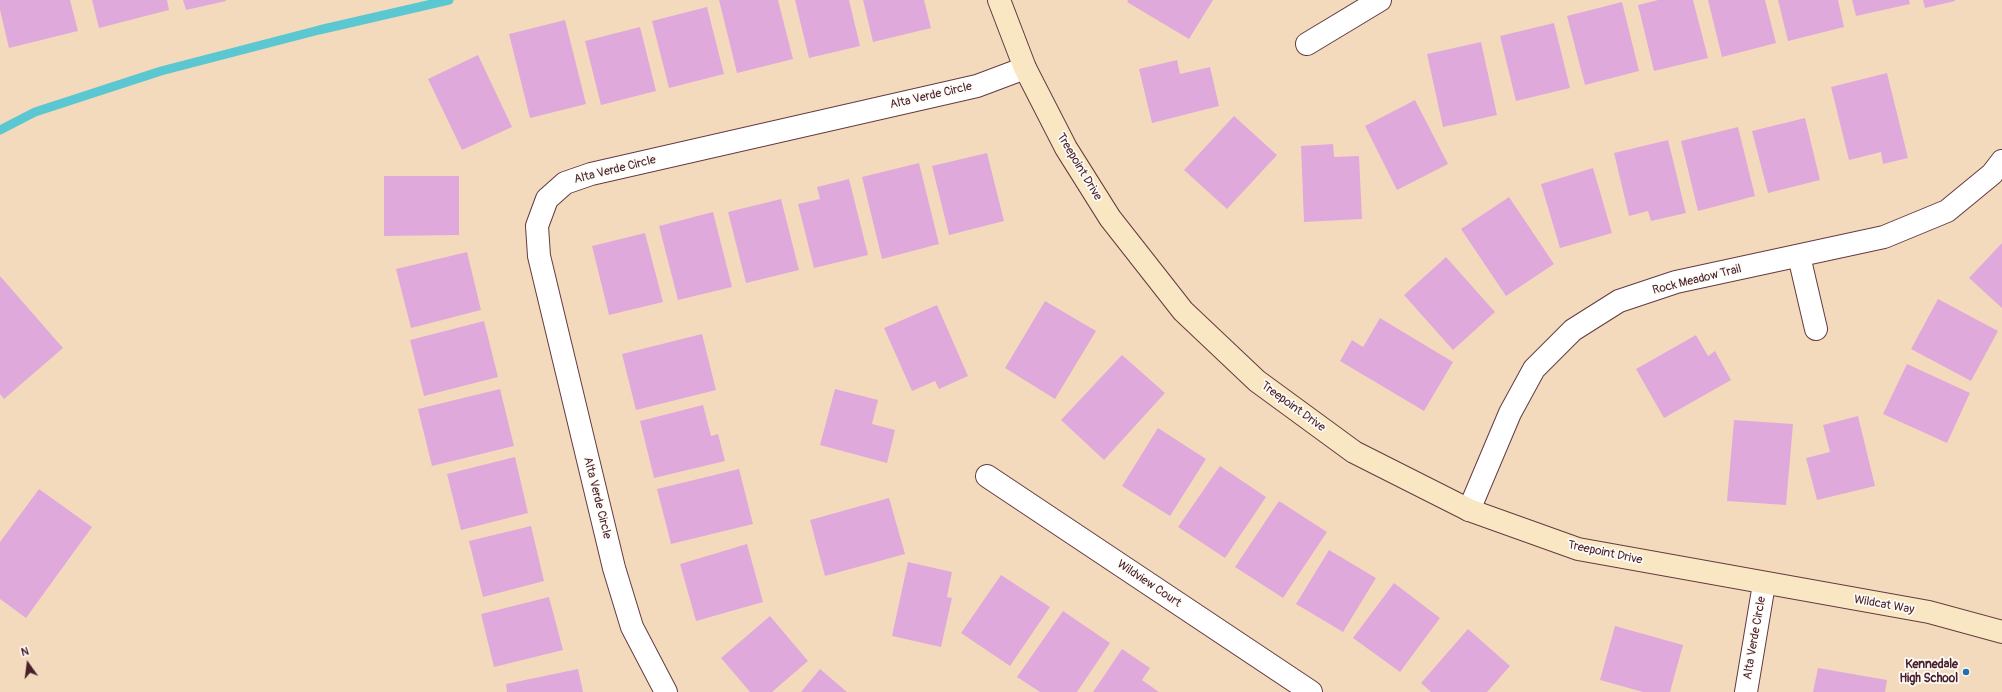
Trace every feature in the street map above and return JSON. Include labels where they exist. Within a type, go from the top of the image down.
[{"type":"street","name":"Treepoint Drive","points":[[999,0],[1025,68],[1066,148],[1110,218],[1183,311],[1257,381],[1354,452],[1470,510],[1578,549],[1764,584]]},
{"type":"street","points":[[1307,44],[1380,0]]},
{"type":"street","name":"Alta Verde Circle","points":[[666,692],[632,627],[608,544],[539,256],[537,226],[547,199],[565,183],[591,174],[977,86],[1025,68]]},
{"type":"street","name":"Rock Meadow Trail","points":[[1470,510],[1510,413],[1534,369],[1573,330],[1620,301],[1676,282],[1884,237],[1946,211],[1992,174],[2002,161]]},
{"type":"street","points":[[1799,256],[1816,329]]},
{"type":"street","name":"Wildview Court","points":[[987,476],[1311,692]]},
{"type":"street","name":"Alta Verde Circle","points":[[1746,692],[1764,584]]},
{"type":"street","name":"Wildcat Way","points":[[1764,584],[1929,612],[2002,632]]},
{"type":"building","points":[[0,0],[70,0],[78,31],[9,48],[0,10]]},
{"type":"building","points":[[92,0],[167,0],[169,10],[99,28]]},
{"type":"building","points":[[183,0],[226,0],[226,1],[186,10]]},
{"type":"building","points":[[719,0],[778,0],[793,59],[737,73]]},
{"type":"building","points":[[795,0],[849,0],[860,46],[809,58]]},
{"type":"building","points":[[863,0],[924,0],[931,28],[873,42]]},
{"type":"building","points":[[1128,0],[1213,0],[1189,39],[1127,2]]},
{"type":"building","points":[[1658,0],[1693,0],[1708,58],[1654,71],[1638,5]]},
{"type":"building","points":[[1708,0],[1765,0],[1776,43],[1722,57]]},
{"type":"building","points":[[1778,0],[1838,0],[1844,27],[1788,41]]},
{"type":"building","points":[[1852,0],[1909,0],[1910,4],[1856,16]]},
{"type":"building","points":[[1923,0],[1955,0],[1955,1],[1925,8]]},
{"type":"building","points":[[1622,2],[1639,71],[1585,85],[1567,16]]},
{"type":"building","points":[[707,7],[724,74],[669,88],[652,21]]},
{"type":"building","points":[[565,20],[586,104],[530,118],[509,34]]},
{"type":"building","points":[[1554,23],[1570,88],[1516,101],[1500,36]]},
{"type":"building","points":[[640,27],[656,91],[601,105],[585,41]]},
{"type":"building","points":[[1481,42],[1497,115],[1443,127],[1427,54]]},
{"type":"building","points":[[478,55],[512,127],[462,150],[428,79]]},
{"type":"building","points":[[1177,60],[1180,74],[1210,67],[1219,106],[1152,123],[1139,69]]},
{"type":"building","points":[[1887,73],[1908,158],[1883,164],[1881,152],[1849,160],[1831,87]]},
{"type":"building","points":[[1415,100],[1448,164],[1397,190],[1365,126]]},
{"type":"building","points":[[1234,116],[1277,155],[1227,209],[1184,170]]},
{"type":"building","points":[[1805,118],[1820,180],[1768,193],[1752,131]]},
{"type":"building","points":[[1738,127],[1755,196],[1698,211],[1681,141]]},
{"type":"building","points":[[1668,140],[1686,213],[1651,221],[1648,211],[1629,216],[1614,153]]},
{"type":"building","points":[[1333,144],[1334,157],[1359,156],[1362,219],[1304,222],[1301,146]]},
{"type":"building","points":[[987,153],[1004,221],[949,235],[932,166]]},
{"type":"building","points":[[919,163],[939,244],[882,259],[862,177]]},
{"type":"building","points":[[1593,168],[1612,233],[1560,248],[1541,184]]},
{"type":"building","points":[[384,176],[459,176],[459,235],[384,236]]},
{"type":"building","points":[[849,179],[868,255],[814,268],[798,204],[820,199],[817,187]]},
{"type":"building","points":[[1509,197],[1554,264],[1506,296],[1461,229]]},
{"type":"building","points":[[781,199],[799,270],[746,283],[728,212]]},
{"type":"building","points":[[713,212],[732,287],[678,300],[659,226]]},
{"type":"building","points":[[645,233],[663,302],[609,315],[592,246]]},
{"type":"building","points":[[2002,243],[2002,308],[1969,278]]},
{"type":"building","points":[[467,252],[481,310],[411,328],[396,269]]},
{"type":"building","points":[[1446,257],[1495,312],[1453,350],[1404,295]]},
{"type":"building","points":[[0,276],[63,348],[4,399],[0,394]]},
{"type":"building","points":[[1938,299],[1998,331],[1971,381],[1911,349]]},
{"type":"building","points":[[1045,301],[1096,331],[1055,399],[1005,368]]},
{"type":"building","points":[[937,305],[968,376],[939,389],[935,381],[912,391],[884,328]]},
{"type":"building","points":[[1380,318],[1453,362],[1424,411],[1340,361],[1352,340],[1363,347]]},
{"type":"building","points":[[484,321],[498,377],[424,396],[410,340]]},
{"type":"building","points":[[702,334],[716,390],[636,410],[622,354]]},
{"type":"building","points":[[1696,335],[1708,356],[1715,351],[1731,380],[1664,418],[1636,369]]},
{"type":"building","points":[[1122,355],[1165,393],[1104,460],[1061,420]]},
{"type":"building","points":[[1907,364],[1970,393],[1947,443],[1883,414]]},
{"type":"building","points":[[500,389],[514,446],[432,466],[418,409]]},
{"type":"building","points":[[835,389],[878,400],[872,424],[895,430],[887,463],[820,445]]},
{"type":"building","points":[[703,405],[711,436],[718,434],[725,461],[654,478],[640,421]]},
{"type":"building","points":[[1858,416],[1875,486],[1817,500],[1806,458],[1830,452],[1823,425]]},
{"type":"building","points":[[1734,420],[1793,424],[1786,505],[1727,501]]},
{"type":"building","points":[[1158,428],[1206,459],[1170,516],[1122,486]]},
{"type":"building","points":[[515,457],[528,513],[461,530],[447,474]]},
{"type":"building","points":[[1220,466],[1266,497],[1225,558],[1178,527]]},
{"type":"building","points":[[739,469],[753,524],[671,544],[657,489]]},
{"type":"building","points":[[39,489],[92,527],[26,618],[0,599],[0,542]]},
{"type":"building","points":[[889,498],[905,554],[825,576],[810,520]]},
{"type":"building","points":[[1279,501],[1327,532],[1283,598],[1235,567]]},
{"type":"building","points":[[531,526],[544,581],[483,597],[469,541]]},
{"type":"building","points":[[747,544],[763,602],[696,621],[680,564]]},
{"type":"building","points":[[1329,550],[1376,578],[1343,632],[1296,604]]},
{"type":"building","points":[[908,562],[952,572],[947,597],[952,598],[941,647],[892,636]]},
{"type":"building","points":[[1001,575],[1050,607],[1010,666],[961,633]]},
{"type":"building","points":[[1394,583],[1440,618],[1400,672],[1353,638]]},
{"type":"building","points":[[549,597],[563,650],[494,667],[481,614]]},
{"type":"building","points":[[1063,611],[1110,643],[1077,692],[1040,692],[1017,677]]},
{"type":"building","points":[[770,616],[808,661],[772,692],[750,692],[721,658]]},
{"type":"building","points":[[1615,626],[1683,645],[1670,692],[1643,692],[1600,680]]},
{"type":"building","points":[[1468,629],[1510,666],[1487,692],[1431,692],[1421,683]]},
{"type":"building","points":[[1122,649],[1150,668],[1142,680],[1159,692],[1093,692]]},
{"type":"building","points":[[1818,668],[1887,680],[1885,692],[1813,692]]},
{"type":"building","points":[[578,669],[583,692],[507,692],[506,684]]},
{"type":"building","points":[[820,669],[847,692],[801,692]]},
{"type":"waterway","points":[[0,130],[35,112],[161,71],[319,30],[449,0]]},
{"type":"place","name":"Kennedale High School","points":[[1966,672]]}]
